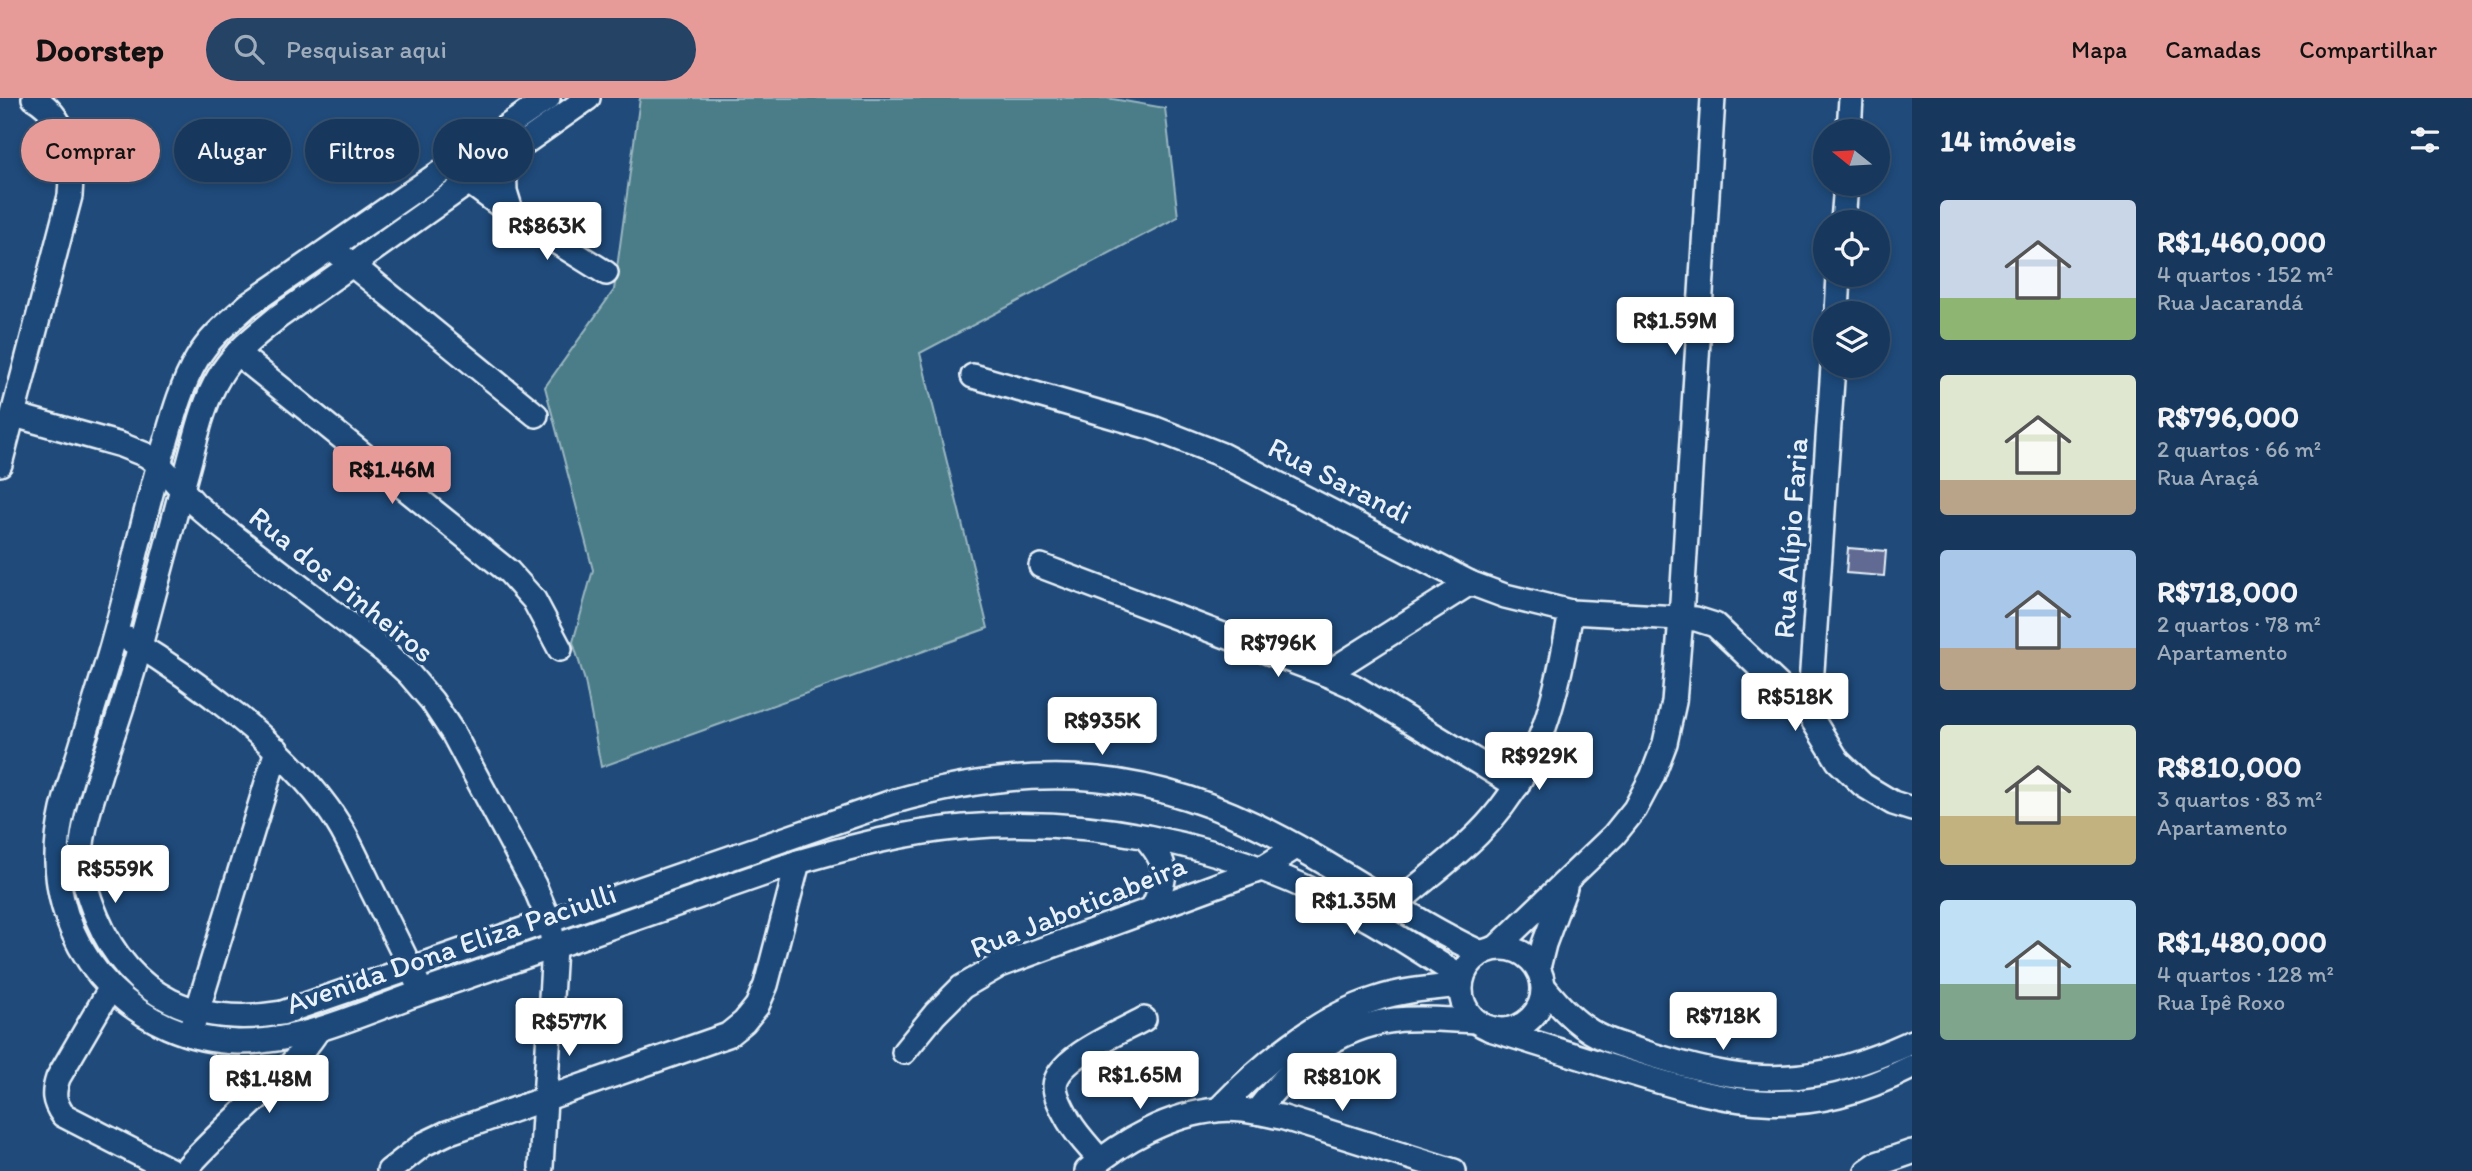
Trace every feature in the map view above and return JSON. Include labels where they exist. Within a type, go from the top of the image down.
[{"type":"street","points":[[0,464],[70,196],[72,166],[69,145],[59,122],[43,103],[34,98]]},
{"type":"street","name":"Avenida Dona Eliza Paciulli","points":[[518,119],[548,98]]},
{"type":"street","name":"Avenida Dona Eliza Paciulli","points":[[533,137],[588,98]]},
{"type":"street","points":[[1713,98],[1681,618],[1674,702],[1665,743],[1652,777],[1635,809],[1614,835],[1567,881],[1489,950],[1469,964],[1461,981],[1462,998],[1467,1011],[1483,1025],[1672,1086],[1752,1103],[1792,1102],[1841,1095],[1912,1067]]},
{"type":"street","points":[[1850,119],[1852,98]]},
{"type":"street","name":"Avenida Dona Eliza Paciulli","points":[[433,178],[247,306],[215,334],[197,359],[181,393],[159,464],[116,631],[66,798],[59,831],[59,889],[68,920],[85,955],[110,989],[141,1013],[190,1035],[210,1040],[257,1041],[318,1030],[798,862],[884,839],[965,827],[1060,826],[1145,838],[1225,857],[1261,869],[1319,893],[1375,923],[1461,981]]},
{"type":"street","name":"Avenida Dona Eliza Paciulli","points":[[472,182],[278,317],[237,353],[218,379],[210,396],[140,646],[93,799],[81,856],[91,905],[102,930],[116,954],[149,989],[169,1001],[197,1012],[241,1018],[282,1013],[892,802],[935,790],[1015,777],[1049,775],[1145,786],[1227,813],[1296,847],[1395,905],[1489,950]]},
{"type":"street","points":[[505,182],[512,214]]},
{"type":"street","points":[[469,184],[606,273]]},
{"type":"street","points":[[331,247],[536,415]]},
{"type":"street","points":[[237,353],[509,572],[534,600],[560,649]]},
{"type":"street","name":"Rua Sarandi","points":[[973,376],[1153,428],[1222,455],[1470,583],[1571,612],[1696,619],[1714,625],[1809,714],[1838,761],[1863,785],[1893,803],[1912,809]]},
{"type":"street","name":"Rua Alípio Faria","points":[[1809,714],[1832,378]]},
{"type":"street","name":"Rua dos Pinheiros","points":[[14,415],[134,449],[159,464],[218,524],[384,651],[410,674],[432,701],[453,733],[534,885],[549,921],[554,947],[541,1167]]},
{"type":"street","points":[[1041,566],[1326,674],[1374,698],[1517,786]]},
{"type":"street","points":[[1326,674],[1470,583]]},
{"type":"street","points":[[1375,923],[1477,835],[1499,812],[1517,786],[1536,752],[1549,718],[1571,612]]},
{"type":"street","points":[[116,631],[212,697],[277,750],[327,807],[347,839],[421,992]]},
{"type":"street","points":[[190,1035],[277,750]]},
{"type":"street","points":[[1145,838],[1162,859],[1165,868],[1162,889],[1153,907]]},
{"type":"street","name":"Rua Jaboticabeira","points":[[904,1052],[935,1014],[962,987],[1000,965],[1261,869],[1296,847]]},
{"type":"street","points":[[389,1171],[424,1144],[447,1133],[728,1035],[744,1022],[757,1006],[766,985],[798,862]]},
{"type":"street","points":[[1256,1112],[1280,1081],[1303,1060],[1331,1040],[1359,1028],[1394,1020],[1483,1025],[1510,1030],[1528,1022],[1540,1006],[1544,944],[1567,881]]},
{"type":"street","points":[[1489,950],[1513,949],[1528,956],[1571,1019],[1596,1036],[1724,1075],[1774,1078],[1818,1074],[1858,1065],[1912,1042]]},
{"type":"street","points":[[1219,1109],[1244,1083],[1273,1060],[1321,1025],[1349,1009],[1377,998],[1461,981]]},
{"type":"street","points":[[110,989],[58,1077],[53,1091],[55,1104],[63,1115],[172,1171]]},
{"type":"street","points":[[1144,1019],[1072,1059],[1057,1077],[1055,1088],[1093,1166],[1164,1124],[1189,1114],[1219,1109],[1256,1112],[1313,1127],[1454,1171]]},
{"type":"street","points":[[184,1171],[205,1146],[296,1058],[318,1030]]},
{"type":"street","points":[[1867,1171],[1877,1164],[1912,1152]]},
{"type":"green space","points":[[640,98],[1107,98],[1165,108],[1178,217],[920,353],[988,628],[601,767],[585,681],[573,642],[593,570],[545,387],[614,290]]},
{"type":"building","points":[[1848,548],[1886,551],[1884,576],[1846,573]]}]
